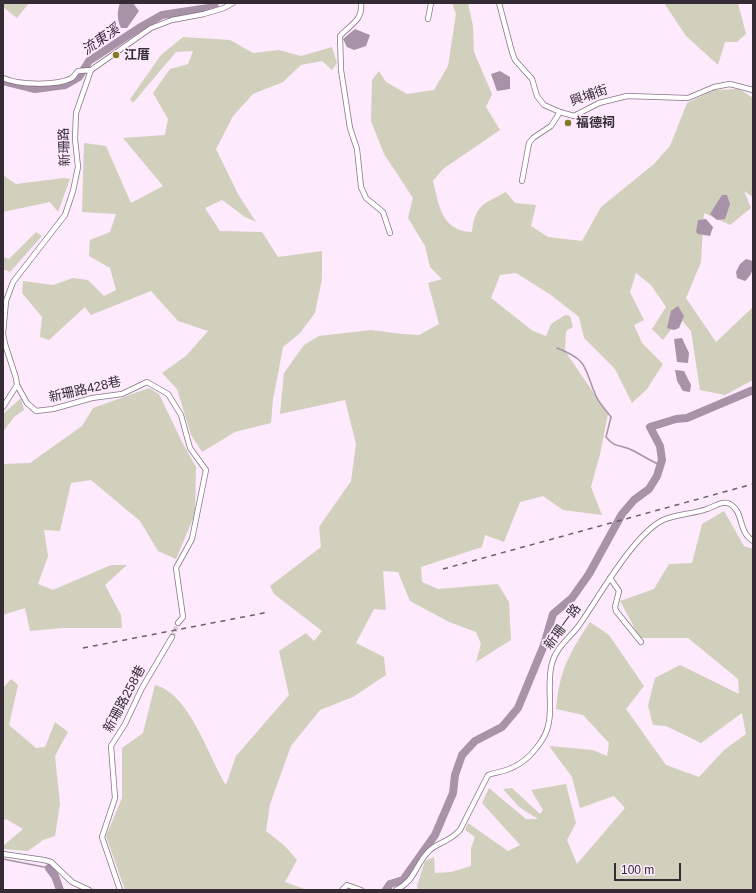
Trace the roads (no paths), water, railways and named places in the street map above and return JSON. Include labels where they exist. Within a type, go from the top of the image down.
[{"type":"street","points":[[3,78],[26,83],[62,82],[71,78],[81,70],[89,70],[151,28],[172,20],[218,10],[233,3]]},
{"type":"street","points":[[361,3],[362,12],[360,17],[340,36],[341,70],[350,128],[357,148],[361,187],[366,198],[383,212],[390,233]]},
{"type":"street","points":[[428,19],[431,3]]},
{"type":"street","name":"興埔街","points":[[499,3],[509,43],[516,60],[532,79],[536,96],[540,102],[560,112],[574,116],[599,103],[627,96],[688,98],[714,87],[730,84],[753,90]]},
{"type":"street","name":"新珊路","points":[[17,385],[3,334],[6,301],[13,282],[65,215],[74,191],[78,167],[75,139],[76,112],[89,70]]},
{"type":"street","points":[[522,181],[529,143],[533,138],[551,126],[560,112]]},
{"type":"street","name":"新珊路428巷","points":[[17,385],[27,403],[36,411],[53,409],[92,398],[122,394],[147,382],[168,394],[181,415],[190,448],[206,470],[192,539],[176,568],[183,617],[178,623]]},
{"type":"street","points":[[3,406],[17,385]]},
{"type":"street","name":"新珊一路","points":[[396,890],[412,878],[427,853],[453,837],[460,830],[488,776],[517,765],[530,756],[542,740],[550,724],[550,676],[556,652],[581,622],[610,578],[647,533],[663,520],[707,509],[724,502],[730,505],[739,514],[744,533],[753,541]]},
{"type":"street","points":[[610,578],[619,592],[615,607],[616,611],[641,642]]},
{"type":"street","name":"新珊路258巷","points":[[120,890],[102,837],[115,798],[111,746],[125,724],[142,688],[172,637]]},
{"type":"street","points":[[3,854],[51,862],[72,882],[89,890]]},
{"type":"street","points":[[342,890],[347,885],[361,890]]},
{"type":"waterway","name":"流東溪","points":[[3,81],[35,89],[65,85],[79,77],[89,61],[139,28],[162,15],[215,7]]},
{"type":"waterway","points":[[557,348],[575,357],[587,371],[597,399],[611,417],[606,437],[616,445],[629,449],[660,465]]},
{"type":"waterway","points":[[386,890],[390,884],[403,880],[435,835],[453,793],[455,775],[462,755],[475,741],[502,727],[518,708],[544,645],[553,614],[572,598],[589,574],[622,514],[634,500],[649,489],[657,476],[662,460],[660,446],[650,427],[676,419],[687,418],[753,390]]},
{"type":"waterway","points":[[3,859],[49,868]]},
{"type":"waterway","points":[[49,868],[55,876],[60,890]]},
{"type":"tunnel","points":[[172,637],[178,623]]},
{"type":"railway","points":[[443,569],[753,484]]},
{"type":"railway","points":[[83,648],[269,612]]},
{"type":"place","name":"江厝","points":[[116,55]]},
{"type":"place","name":"福德祠","points":[[568,123]]}]
